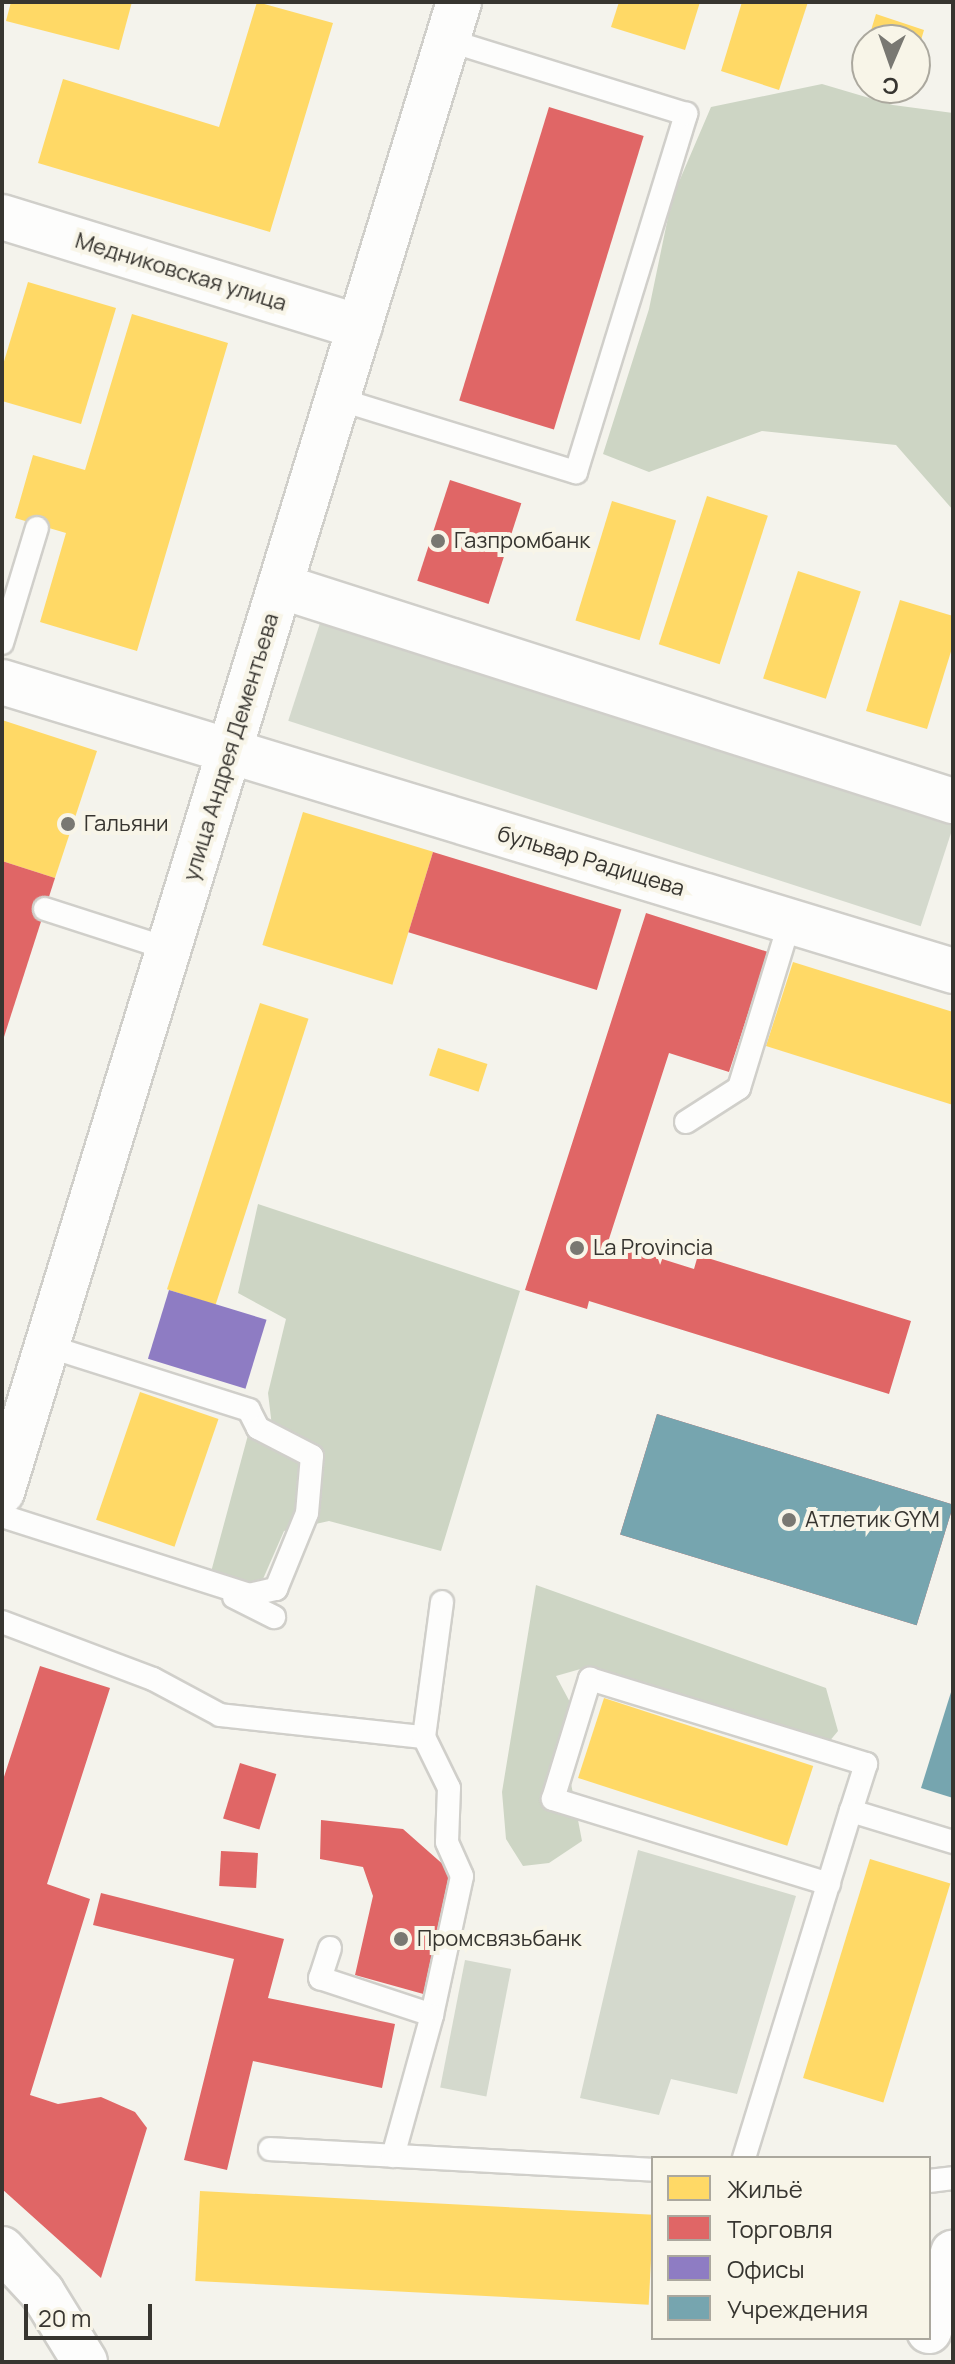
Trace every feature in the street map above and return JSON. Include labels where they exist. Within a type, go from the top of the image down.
[{"type":"street","name":"улица Андрея Дементьева","points":[[2,1492],[453,21]]},
{"type":"street","name":"Медниковская улица","points":[[2,217],[359,327]]},
{"type":"street","points":[[280,586],[953,801]]},
{"type":"street","name":"бульвар Радищева","points":[[2,682],[953,971]]},
{"type":"street","points":[[2,2249],[42,2292],[85,2362]]},
{"type":"street","points":[[931,2324],[953,2253]]},
{"type":"street","points":[[919,2362],[926,2340]]},
{"type":"lane","points":[[338,399],[576,472],[686,114],[453,21]]},
{"type":"lane","points":[[2,643],[37,528]]},
{"type":"lane","points":[[45,909],[169,949]]},
{"type":"lane","points":[[686,1122],[739,1088],[790,921]]},
{"type":"lane","points":[[2,1516],[249,1595],[276,1589],[307,1513],[312,1456],[258,1428],[249,1410],[47,1346]]},
{"type":"lane","points":[[201,1580],[274,1617]]},
{"type":"lane","points":[[393,2156],[432,2015],[462,1876],[447,1842],[449,1788],[424,1737],[442,1602]]},
{"type":"lane","points":[[2,1622],[153,1679],[220,1715],[424,1737]]},
{"type":"lane","points":[[745,2156],[829,1884],[851,1811],[866,1764],[590,1679],[553,1799],[829,1884]]},
{"type":"lane","points":[[851,1811],[953,1842]]},
{"type":"lane","points":[[330,1948],[320,1978],[432,2015]]},
{"type":"lane","points":[[270,2149],[651,2170]]},
{"type":"lane","points":[[931,2181],[953,2178]]},
{"type":"shaded area","points":[[321,620],[953,825],[921,926],[288,721]]},
{"type":"shaded area","points":[[638,1850],[796,1896],[737,2094],[671,2079],[659,2115],[580,2098]]},
{"type":"shaded area","points":[[465,1960],[511,1969],[486,2097],[440,2088]]},
{"type":"green space","points":[[822,84],[851,93],[851,104],[890,104],[953,113],[953,510],[896,445],[762,431],[649,472],[603,454],[649,309],[672,198],[711,107]]},
{"type":"green space","points":[[258,1204],[520,1291],[441,1551],[329,1521],[284,1531],[263,1579],[241,1584],[211,1572],[248,1435],[274,1443],[268,1393],[286,1319],[238,1293]]},
{"type":"green space","points":[[536,1585],[826,1688],[838,1731],[828,1743],[797,1738],[584,1668],[556,1676],[572,1706],[570,1778],[582,1841],[549,1863],[523,1866],[506,1839],[502,1792]]},
{"type":"building: Жильё","points":[[11,2],[132,2],[119,50],[6,21]]},
{"type":"building: Жильё","points":[[257,2],[333,23],[270,232],[38,163],[63,79],[219,127]]},
{"type":"building: Жильё","points":[[619,2],[700,2],[685,50],[611,27]]},
{"type":"building: Жильё","points":[[742,2],[808,2],[779,90],[721,71]]},
{"type":"building: Жильё","points":[[876,14],[906,24],[873,24]]},
{"type":"building: Жильё","points":[[28,282],[116,308],[81,424],[2,401],[2,368]]},
{"type":"building: Жильё","points":[[132,314],[228,343],[137,651],[40,622],[66,533],[15,518],[33,455],[85,470]]},
{"type":"building: Жильё","points":[[707,496],[768,516],[720,664],[659,644]]},
{"type":"building: Жильё","points":[[612,501],[676,521],[640,640],[575,621]]},
{"type":"building: Жильё","points":[[798,571],[861,591],[826,699],[763,678]]},
{"type":"building: Жильё","points":[[900,600],[953,616],[953,645],[927,729],[866,711]]},
{"type":"building: Жильё","points":[[2,720],[97,751],[55,878],[2,861]]},
{"type":"building: Жильё","points":[[303,812],[433,852],[392,985],[262,945]]},
{"type":"building: Жильё","points":[[793,962],[953,1012],[953,1105],[766,1046]]},
{"type":"building: Жильё","points":[[260,1003],[309,1019],[215,1305],[167,1289]]},
{"type":"building: Жильё","points":[[438,1048],[487,1064],[478,1092],[429,1076]]},
{"type":"building: Жильё","points":[[140,1392],[218,1419],[175,1547],[96,1520]]},
{"type":"building: Жильё","points":[[604,1698],[813,1766],[787,1846],[578,1778]]},
{"type":"building: Жильё","points":[[870,1859],[950,1884],[883,2103],[803,2078]]},
{"type":"building: Жильё","points":[[200,2191],[651,2215],[649,2305],[195,2281]]},
{"type":"building: Торговля","points":[[549,107],[644,136],[554,430],[459,401]]},
{"type":"building: Торговля","points":[[450,480],[521,503],[489,604],[417,581]]},
{"type":"building: Торговля","points":[[433,852],[621,910],[597,990],[408,932]]},
{"type":"building: Торговля","points":[[2,861],[55,878],[3,1040],[2,1040]]},
{"type":"building: Торговля","points":[[646,913],[768,952],[729,1072],[669,1053],[608,1242],[694,1269],[698,1255],[911,1321],[889,1394],[589,1301],[587,1309],[525,1290]]},
{"type":"building: Торговля","name":"Атлетик GYM","points":[[657,1414],[953,1504],[917,1625],[620,1534]]},
{"type":"building: Торговля","points":[[40,1666],[110,1688],[47,1884],[90,1899],[30,2095],[58,2104],[101,2097],[135,2112],[147,2128],[101,2278],[2,2189],[2,1783]]},
{"type":"building: Торговля","points":[[240,1763],[276,1774],[259,1830],[223,1818]]},
{"type":"building: Торговля","name":"Промсвязьбанк","points":[[321,1820],[403,1829],[446,1867],[451,1888],[427,1995],[355,1975],[373,1896],[363,1867],[320,1859]]},
{"type":"building: Торговля","points":[[221,1851],[258,1853],[256,1888],[219,1886]]},
{"type":"building: Торговля","points":[[101,1893],[284,1939],[268,1998],[395,2024],[382,2088],[253,2061],[227,2170],[184,2160],[234,1959],[93,1925]]},
{"type":"building: Офисы","points":[[169,1290],[267,1320],[245,1389],[148,1359]]},
{"type":"building: Учреждения","name":"Атлетик GYM","points":[[657,1414],[953,1504],[917,1625],[620,1534]]},
{"type":"building: Учреждения","points":[[953,1689],[953,1798],[921,1788]]},
{"type":"place","name":"Газпромбанк","points":[[438,541]]},
{"type":"place","name":"Гальяни","points":[[68,824]]},
{"type":"place","name":"La Provincia","points":[[577,1248]]},
{"type":"place","name":"Атлетик GYM","points":[[789,1520]]},
{"type":"place","name":"Промсвязьбанк","points":[[401,1939]]}]
